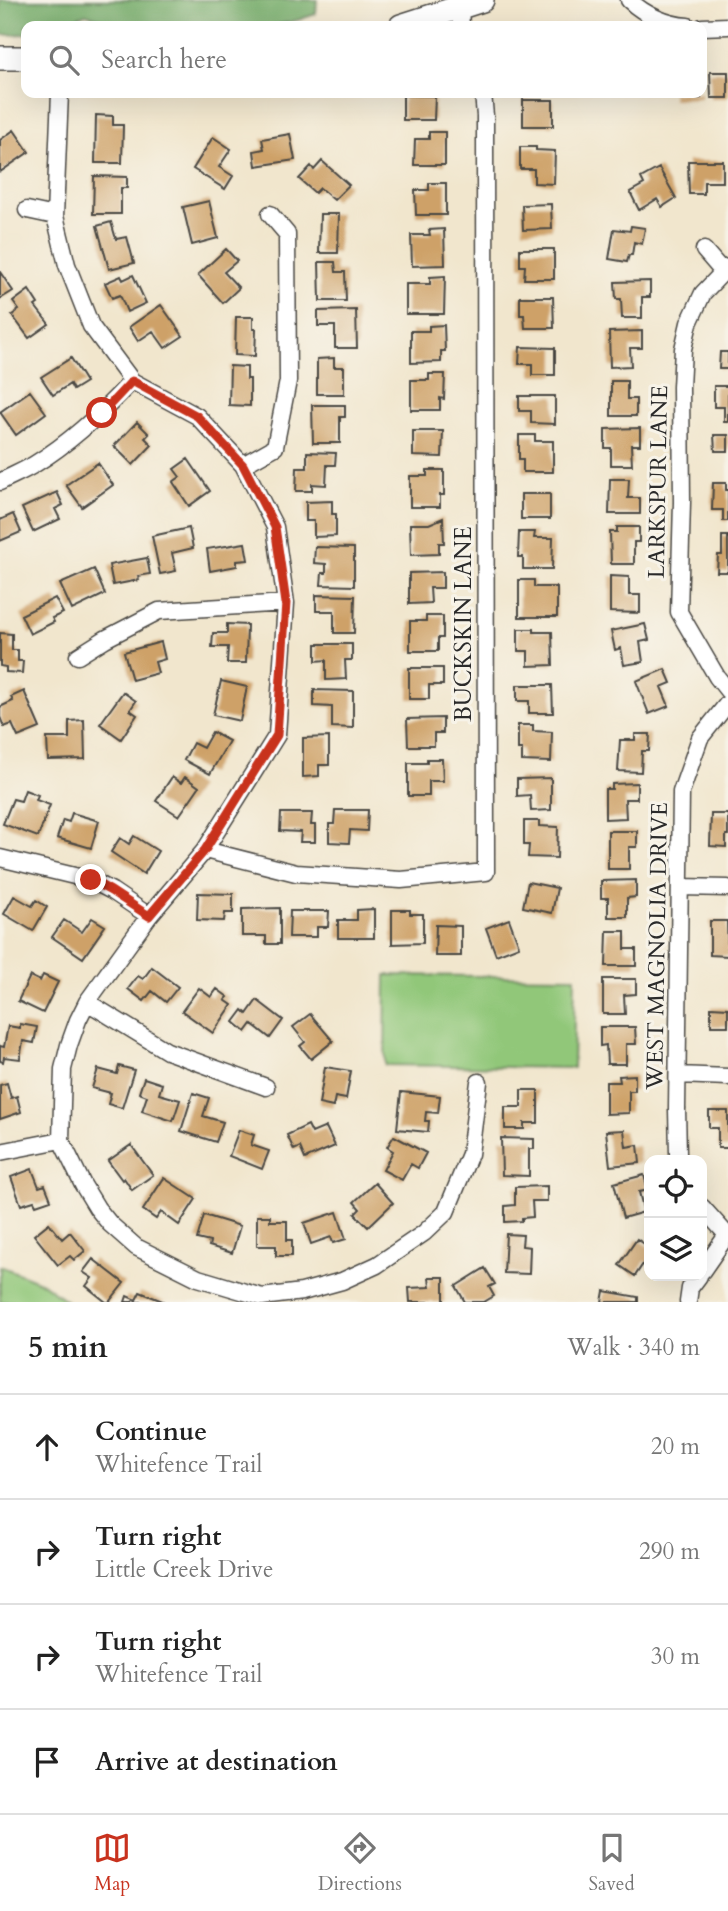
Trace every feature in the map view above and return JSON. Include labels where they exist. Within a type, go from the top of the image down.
[{"type":"main road","points":[[434,21],[461,17],[482,0]]},
{"type":"main road","points":[[0,58],[21,58]]},
{"type":"street","points":[[629,0],[663,21]]},
{"type":"street","points":[[707,27],[728,26]]},
{"type":"street","points":[[60,98],[55,216],[67,265],[91,326],[132,381],[197,416],[243,465],[275,527],[286,603],[277,735],[205,850],[149,916],[87,1002],[73,1032],[63,1069],[61,1140],[97,1208],[110,1224],[136,1247],[198,1278],[262,1299],[302,1293],[342,1281],[377,1265],[424,1233],[446,1212],[470,1154],[479,1082]]},
{"type":"street","name":"BUCKSKIN LANE","points":[[205,850],[296,873],[401,880],[486,872],[483,98]]},
{"type":"street","points":[[27,210],[55,216]]},
{"type":"street","points":[[243,465],[275,447],[288,381],[287,234],[270,214]]},
{"type":"street","name":"LARKSPUR LANE","points":[[704,250],[725,270],[703,293],[689,323],[683,349],[679,612],[728,691]]},
{"type":"street","points":[[0,482],[34,465],[56,450],[102,413],[132,381]]},
{"type":"street","points":[[78,656],[104,639],[159,611],[286,603]]},
{"type":"street","name":"WEST MAGNOLIA DRIVE","points":[[678,1155],[681,792],[700,738],[728,703]]},
{"type":"street","points":[[0,858],[91,880],[149,916]]},
{"type":"street","points":[[680,887],[728,888]]},
{"type":"street","points":[[87,1002],[167,1051],[266,1087]]},
{"type":"street","points":[[678,1075],[728,1077]]},
{"type":"street","points":[[0,1152],[61,1140]]},
{"type":"street","points":[[707,1213],[727,1236],[707,1264]]},
{"type":"street","points":[[688,1302],[690,1288],[695,1281]]},
{"type":"green space","points":[[0,0],[317,0],[316,14],[294,21],[103,21],[86,14],[68,21],[21,21],[21,34],[0,35]]},
{"type":"green space","points":[[386,975],[575,977],[573,1068],[385,1065]]},
{"type":"green space","points":[[0,1266],[42,1283],[68,1302],[0,1302]]},
{"type":"building","points":[[710,72],[728,72],[728,98],[711,98]]},
{"type":"building","points":[[403,98],[435,98],[434,120],[403,120]]},
{"type":"building","points":[[523,100],[553,100],[553,126],[523,126]]},
{"type":"building","points":[[96,115],[113,116],[113,125],[123,125],[122,163],[95,163]]},
{"type":"building","points":[[14,130],[29,152],[0,172],[0,140]]},
{"type":"building","points":[[429,132],[445,132],[445,165],[414,165],[415,139],[429,139]]},
{"type":"building","points":[[290,134],[295,160],[256,166],[254,151],[264,149],[262,139]]},
{"type":"building","points":[[213,137],[231,149],[219,167],[233,176],[225,189],[193,169]]},
{"type":"building","points":[[520,147],[555,151],[554,184],[534,183],[534,169],[520,169]]},
{"type":"building","points":[[322,161],[349,185],[334,200],[320,188],[315,193],[299,179],[311,166],[314,170]]},
{"type":"building","points":[[688,161],[723,161],[723,182],[704,182],[704,194],[689,194]]},
{"type":"building","points":[[659,168],[676,198],[662,207],[657,199],[639,210],[630,192],[644,184],[641,178]]},
{"type":"building","points":[[94,176],[127,177],[127,188],[121,188],[121,214],[93,214]]},
{"type":"building","points":[[429,183],[446,183],[446,215],[416,215],[415,190],[429,190]]},
{"type":"building","points":[[209,201],[218,238],[192,245],[183,207]]},
{"type":"building","points":[[551,204],[552,229],[523,230],[522,205]]},
{"type":"building","points":[[320,214],[339,214],[338,253],[319,253]]},
{"type":"building","points":[[111,222],[116,239],[127,237],[134,263],[109,269],[97,226]]},
{"type":"building","points":[[631,226],[645,228],[642,244],[634,242],[632,255],[629,255],[627,262],[609,259],[614,229],[630,231]]},
{"type":"building","points":[[444,229],[445,265],[412,266],[411,235],[430,235],[429,230]]},
{"type":"building","points":[[226,249],[237,261],[224,272],[239,288],[223,303],[198,275]]},
{"type":"building","points":[[520,249],[554,249],[554,279],[524,279],[525,266],[520,266]]},
{"type":"building","points":[[319,262],[335,262],[336,272],[345,272],[346,301],[320,301]]},
{"type":"building","points":[[0,272],[13,291],[0,299]]},
{"type":"building","points":[[133,275],[146,303],[127,312],[120,295],[112,298],[105,283],[121,276],[123,280]]},
{"type":"building","points":[[445,276],[444,314],[406,314],[406,284],[430,284],[430,277]]},
{"type":"building","points":[[650,281],[650,297],[642,297],[642,318],[622,318],[621,299],[616,299],[615,282]]},
{"type":"building","points":[[29,290],[38,304],[35,306],[49,324],[29,338],[12,315],[19,310],[13,302]]},
{"type":"building","points":[[520,297],[553,297],[554,328],[525,328],[524,315],[520,315]]},
{"type":"building","points":[[161,305],[183,336],[165,348],[153,331],[138,341],[129,327]]},
{"type":"building","points":[[356,310],[357,348],[335,348],[335,326],[318,326],[318,311]]},
{"type":"building","points":[[236,317],[253,317],[253,329],[256,329],[255,356],[235,355]]},
{"type":"building","points":[[444,325],[445,351],[441,351],[441,362],[411,363],[411,331],[429,331],[429,326]]},
{"type":"building","points":[[642,331],[642,348],[630,348],[631,366],[610,367],[609,332]]},
{"type":"building","points":[[520,347],[555,348],[555,375],[532,375],[532,364],[519,364]]},
{"type":"building","points":[[720,352],[728,352],[728,369],[719,369]]},
{"type":"building","points":[[71,358],[86,382],[73,390],[70,384],[53,395],[41,377]]},
{"type":"building","points":[[334,358],[334,367],[344,367],[344,394],[317,394],[317,359]]},
{"type":"building","points":[[230,366],[247,367],[250,406],[229,405]]},
{"type":"building","points":[[429,374],[445,374],[444,399],[440,398],[440,410],[411,410],[411,380],[429,380]]},
{"type":"building","points":[[611,381],[627,381],[627,399],[636,399],[636,416],[611,416]]},
{"type":"building","points":[[714,386],[728,386],[728,422],[724,422],[724,407],[714,407]]},
{"type":"building","points":[[30,391],[46,413],[16,435],[0,412]]},
{"type":"building","points":[[519,396],[555,396],[555,424],[531,423],[531,411],[519,411]]},
{"type":"building","points":[[312,405],[345,405],[345,417],[340,417],[340,443],[313,443]]},
{"type":"building","points":[[137,422],[149,434],[145,438],[152,445],[133,465],[114,446]]},
{"type":"building","points":[[640,428],[640,445],[631,445],[632,465],[611,465],[611,448],[605,448],[605,429]]},
{"type":"building","points":[[413,431],[443,431],[442,457],[413,456]]},
{"type":"building","points":[[519,435],[535,435],[535,441],[553,441],[553,472],[523,472],[523,459],[519,459]]},
{"type":"building","points":[[714,435],[728,435],[728,451],[715,451]]},
{"type":"building","points":[[307,452],[336,453],[335,465],[327,465],[326,485],[312,484],[312,491],[296,491],[297,468],[307,468]]},
{"type":"building","points":[[188,459],[210,491],[189,506],[173,482],[180,477],[174,469]]},
{"type":"building","points":[[98,463],[113,485],[82,507],[66,485]]},
{"type":"building","points":[[427,470],[444,470],[444,495],[440,495],[440,507],[410,507],[410,476],[427,476]]},
{"type":"building","points":[[610,479],[629,479],[628,498],[640,498],[640,514],[609,514]]},
{"type":"building","points":[[713,483],[726,483],[728,521],[723,521],[723,510],[712,510]]},
{"type":"building","points":[[57,492],[63,505],[55,509],[60,519],[33,532],[22,508]]},
{"type":"building","points":[[521,494],[550,494],[550,519],[521,519]]},
{"type":"building","points":[[332,501],[332,514],[336,514],[336,536],[314,537],[314,521],[306,521],[306,502]]},
{"type":"building","points":[[13,514],[21,532],[0,541],[0,520]]},
{"type":"building","points":[[443,518],[444,543],[439,543],[439,554],[411,555],[410,524],[429,524]]},
{"type":"building","points":[[617,527],[639,527],[639,542],[634,542],[634,564],[611,564],[610,532],[617,532]]},
{"type":"building","points":[[189,528],[193,548],[172,553],[176,571],[160,574],[152,536]]},
{"type":"building","points":[[519,532],[535,532],[534,538],[553,538],[552,569],[523,569],[523,557],[518,557]]},
{"type":"building","points":[[722,536],[728,536],[728,572],[717,572],[718,555],[722,555]]},
{"type":"building","points":[[245,543],[248,560],[237,561],[237,566],[210,571],[207,549]]},
{"type":"building","points":[[315,547],[354,548],[354,586],[321,585],[326,564],[314,563]]},
{"type":"building","points":[[147,558],[150,574],[138,576],[139,580],[113,585],[109,565]]},
{"type":"building","points":[[94,569],[105,594],[72,610],[60,584]]},
{"type":"building","points":[[443,572],[443,588],[430,588],[431,603],[409,604],[409,573]]},
{"type":"building","points":[[610,576],[629,577],[629,595],[640,595],[640,613],[610,612]]},
{"type":"building","points":[[519,580],[534,580],[534,587],[557,587],[557,617],[519,617]]},
{"type":"building","points":[[316,595],[355,596],[354,633],[334,633],[334,611],[316,611]]},
{"type":"building","points":[[55,598],[63,613],[52,618],[54,622],[30,634],[21,615]]},
{"type":"building","points":[[426,616],[443,616],[443,638],[438,638],[438,651],[410,651],[410,621],[426,621]]},
{"type":"building","points":[[227,624],[247,625],[246,663],[227,663],[228,647],[212,647],[213,633],[227,633]]},
{"type":"building","points":[[645,624],[649,640],[640,642],[643,662],[624,665],[621,648],[615,650],[611,631]]},
{"type":"building","points":[[518,629],[552,632],[553,665],[528,666],[528,651],[518,651]]},
{"type":"building","points":[[0,633],[12,634],[12,650],[18,650],[18,661],[23,661],[22,673],[6,672],[6,667],[0,666]]},
{"type":"building","points":[[161,642],[165,659],[155,662],[158,673],[132,680],[124,652]]},
{"type":"building","points":[[316,644],[352,644],[352,660],[345,660],[346,679],[326,680],[326,660],[316,661]]},
{"type":"building","points":[[409,668],[443,668],[443,685],[429,685],[429,699],[409,699]]},
{"type":"building","points":[[665,669],[671,683],[661,687],[669,706],[649,714],[636,681]]},
{"type":"building","points":[[221,681],[247,687],[240,721],[213,715]]},
{"type":"building","points":[[517,685],[552,685],[553,713],[529,713],[529,701],[517,701]]},
{"type":"building","points":[[314,690],[353,691],[353,728],[332,727],[332,707],[314,706]]},
{"type":"building","points":[[24,691],[40,728],[18,737],[12,724],[4,727],[0,707],[13,701],[11,697]]},
{"type":"building","points":[[123,692],[136,701],[130,710],[137,715],[121,739],[100,724]]},
{"type":"building","points":[[443,718],[443,733],[434,733],[434,746],[408,746],[407,719]]},
{"type":"building","points":[[84,720],[85,759],[48,760],[47,738],[69,738],[69,721]]},
{"type":"building","points":[[518,725],[533,725],[533,731],[552,732],[551,762],[522,761],[522,749],[518,749]]},
{"type":"building","points":[[212,732],[229,741],[210,774],[184,760],[193,743],[203,748]]},
{"type":"building","points":[[635,734],[650,734],[649,751],[642,751],[641,772],[618,771],[620,740],[635,740]]},
{"type":"building","points":[[329,737],[329,765],[319,765],[319,776],[303,777],[303,738]]},
{"type":"building","points":[[427,759],[442,759],[443,781],[429,781],[429,796],[408,796],[408,763],[427,763]]},
{"type":"building","points":[[172,777],[181,783],[185,777],[199,787],[179,816],[156,801]]},
{"type":"building","points":[[551,778],[551,810],[531,811],[530,795],[517,796],[517,779]]},
{"type":"building","points":[[637,783],[637,799],[625,799],[626,818],[605,819],[605,789],[612,789],[612,784]]},
{"type":"building","points":[[25,790],[38,795],[36,800],[50,805],[38,837],[3,824],[13,799],[21,801]]},
{"type":"building","points":[[335,810],[368,810],[367,831],[350,830],[349,843],[329,842],[329,824],[334,824]]},
{"type":"building","points":[[72,813],[99,821],[91,848],[57,838],[63,820],[69,822]]},
{"type":"building","points":[[281,813],[312,813],[311,825],[315,825],[315,842],[300,842],[301,832],[280,831]]},
{"type":"building","points":[[711,814],[728,814],[726,847],[710,846]]},
{"type":"building","points":[[524,821],[539,821],[539,826],[558,827],[557,858],[528,857],[529,845],[524,845]]},
{"type":"building","points":[[608,831],[637,831],[637,847],[629,847],[629,869],[608,869]]},
{"type":"building","points":[[134,836],[158,851],[144,874],[111,852],[120,838],[129,844]]},
{"type":"building","points":[[636,880],[636,897],[627,898],[627,917],[608,917],[608,898],[601,898],[601,881]]},
{"type":"building","points":[[528,882],[557,888],[552,913],[523,907]]},
{"type":"building","points":[[198,893],[233,894],[233,913],[225,913],[224,921],[197,920]]},
{"type":"building","points":[[14,896],[32,906],[36,900],[47,907],[33,931],[4,914]]},
{"type":"building","points":[[280,908],[280,944],[266,944],[266,936],[242,936],[242,909]]},
{"type":"building","points":[[374,909],[374,938],[338,938],[338,920],[357,920],[357,910]]},
{"type":"building","points":[[392,910],[410,910],[410,914],[423,914],[423,943],[392,944]]},
{"type":"building","points":[[290,911],[329,911],[328,927],[317,927],[317,937],[289,937]]},
{"type":"building","points":[[92,918],[105,926],[83,958],[52,937],[64,920],[82,932]]},
{"type":"building","points":[[509,919],[519,946],[496,955],[486,928]]},
{"type":"building","points":[[710,921],[727,921],[728,956],[710,955]]},
{"type":"building","points":[[436,925],[461,926],[461,956],[435,956]]},
{"type":"building","points":[[607,931],[625,931],[625,949],[636,949],[636,966],[606,966]]},
{"type":"building","points":[[152,967],[178,987],[166,1002],[152,991],[144,1001],[128,989],[138,976],[143,979]]},
{"type":"building","points":[[43,975],[58,982],[43,1013],[18,1001],[30,976],[40,981]]},
{"type":"building","points":[[603,979],[636,979],[636,994],[624,995],[625,1014],[603,1014]]},
{"type":"building","points":[[199,988],[211,997],[217,989],[228,997],[225,1000],[232,1005],[213,1033],[182,1011]]},
{"type":"building","points":[[257,1000],[283,1020],[270,1038],[252,1024],[246,1032],[234,1022],[243,1010],[247,1014]]},
{"type":"building","points":[[711,1007],[728,1008],[728,1026],[711,1026]]},
{"type":"building","points":[[310,1014],[333,1041],[311,1059],[300,1046],[305,1042],[293,1027]]},
{"type":"building","points":[[20,1024],[37,1027],[34,1043],[23,1041],[20,1059],[4,1057],[3,1062],[0,1061],[0,1046],[4,1047],[8,1026],[20,1028]]},
{"type":"building","points":[[600,1027],[635,1027],[636,1044],[626,1044],[626,1064],[607,1064],[606,1045],[600,1046]]},
{"type":"building","points":[[119,1066],[134,1070],[122,1108],[108,1104],[111,1093],[92,1088],[98,1069],[117,1074]]},
{"type":"building","points":[[325,1067],[351,1071],[346,1099],[335,1097],[333,1107],[319,1104]]},
{"type":"building","points":[[635,1075],[635,1091],[629,1091],[629,1113],[606,1114],[606,1082],[620,1082],[619,1076]]},
{"type":"building","points":[[144,1078],[162,1084],[159,1094],[180,1100],[173,1121],[142,1111],[147,1096],[139,1093]]},
{"type":"building","points":[[7,1083],[11,1098],[17,1096],[21,1112],[0,1119],[0,1085]]},
{"type":"building","points":[[521,1090],[538,1090],[538,1123],[524,1123],[524,1129],[505,1129],[505,1107],[521,1107]]},
{"type":"building","points":[[401,1092],[440,1096],[438,1113],[426,1112],[428,1132],[397,1129]]},
{"type":"building","points":[[193,1093],[209,1098],[203,1116],[223,1122],[216,1142],[181,1131]]},
{"type":"building","points":[[709,1111],[728,1111],[728,1148],[718,1148],[718,1128],[709,1128]]},
{"type":"building","points":[[308,1125],[312,1133],[326,1127],[335,1146],[305,1159],[300,1147],[294,1150],[287,1135]]},
{"type":"building","points":[[239,1130],[254,1135],[251,1145],[269,1151],[262,1169],[229,1156]]},
{"type":"building","points":[[624,1130],[626,1147],[638,1145],[640,1163],[610,1166],[606,1131]]},
{"type":"building","points":[[394,1136],[426,1153],[418,1168],[411,1164],[402,1180],[383,1170],[393,1151],[387,1147]]},
{"type":"building","points":[[501,1138],[534,1139],[534,1149],[529,1149],[529,1176],[502,1175]]},
{"type":"building","points":[[131,1145],[153,1175],[132,1190],[108,1161]]},
{"type":"building","points":[[32,1169],[39,1187],[45,1185],[51,1200],[36,1205],[34,1201],[21,1205],[11,1177]]},
{"type":"building","points":[[644,1175],[644,1191],[639,1192],[644,1212],[623,1218],[614,1183]]},
{"type":"building","points":[[164,1178],[196,1199],[179,1225],[161,1212],[156,1219],[143,1210]]},
{"type":"building","points":[[375,1183],[393,1203],[368,1227],[355,1214],[360,1209],[354,1202]]},
{"type":"building","points":[[547,1186],[547,1201],[532,1201],[533,1217],[505,1222],[505,1206],[515,1205],[515,1187]]},
{"type":"building","points":[[337,1212],[346,1239],[333,1243],[331,1237],[311,1244],[304,1223]]},
{"type":"building","points":[[204,1215],[240,1226],[232,1253],[197,1239]]},
{"type":"building","points":[[257,1216],[270,1216],[270,1221],[287,1221],[287,1240],[292,1240],[292,1256],[276,1256],[276,1246],[257,1246]]},
{"type":"building","points":[[49,1223],[62,1239],[70,1232],[85,1251],[74,1260],[70,1256],[58,1265],[34,1235]]},
{"type":"building","points":[[506,1234],[523,1235],[522,1246],[530,1247],[529,1274],[504,1273]]},
{"type":"building","points":[[637,1239],[644,1244],[644,1262],[635,1276],[619,1265]]},
{"type":"building","points":[[93,1259],[124,1283],[109,1302],[86,1286],[92,1278],[83,1272]]},
{"type":"building","points":[[485,1268],[495,1284],[489,1287],[494,1296],[484,1302],[465,1302],[456,1286]]},
{"type":"building","points":[[429,1277],[444,1277],[444,1302],[410,1302],[409,1288],[430,1287]]},
{"type":"building","points":[[604,1291],[638,1297],[638,1302],[602,1302]]},
{"type":"building","points":[[140,1292],[165,1302],[125,1302],[127,1296],[136,1300]]},
{"type":"route","points":[[91,880],[149,916],[205,850],[277,735],[286,603],[275,527],[243,465],[197,416],[132,381],[102,413]]}]
